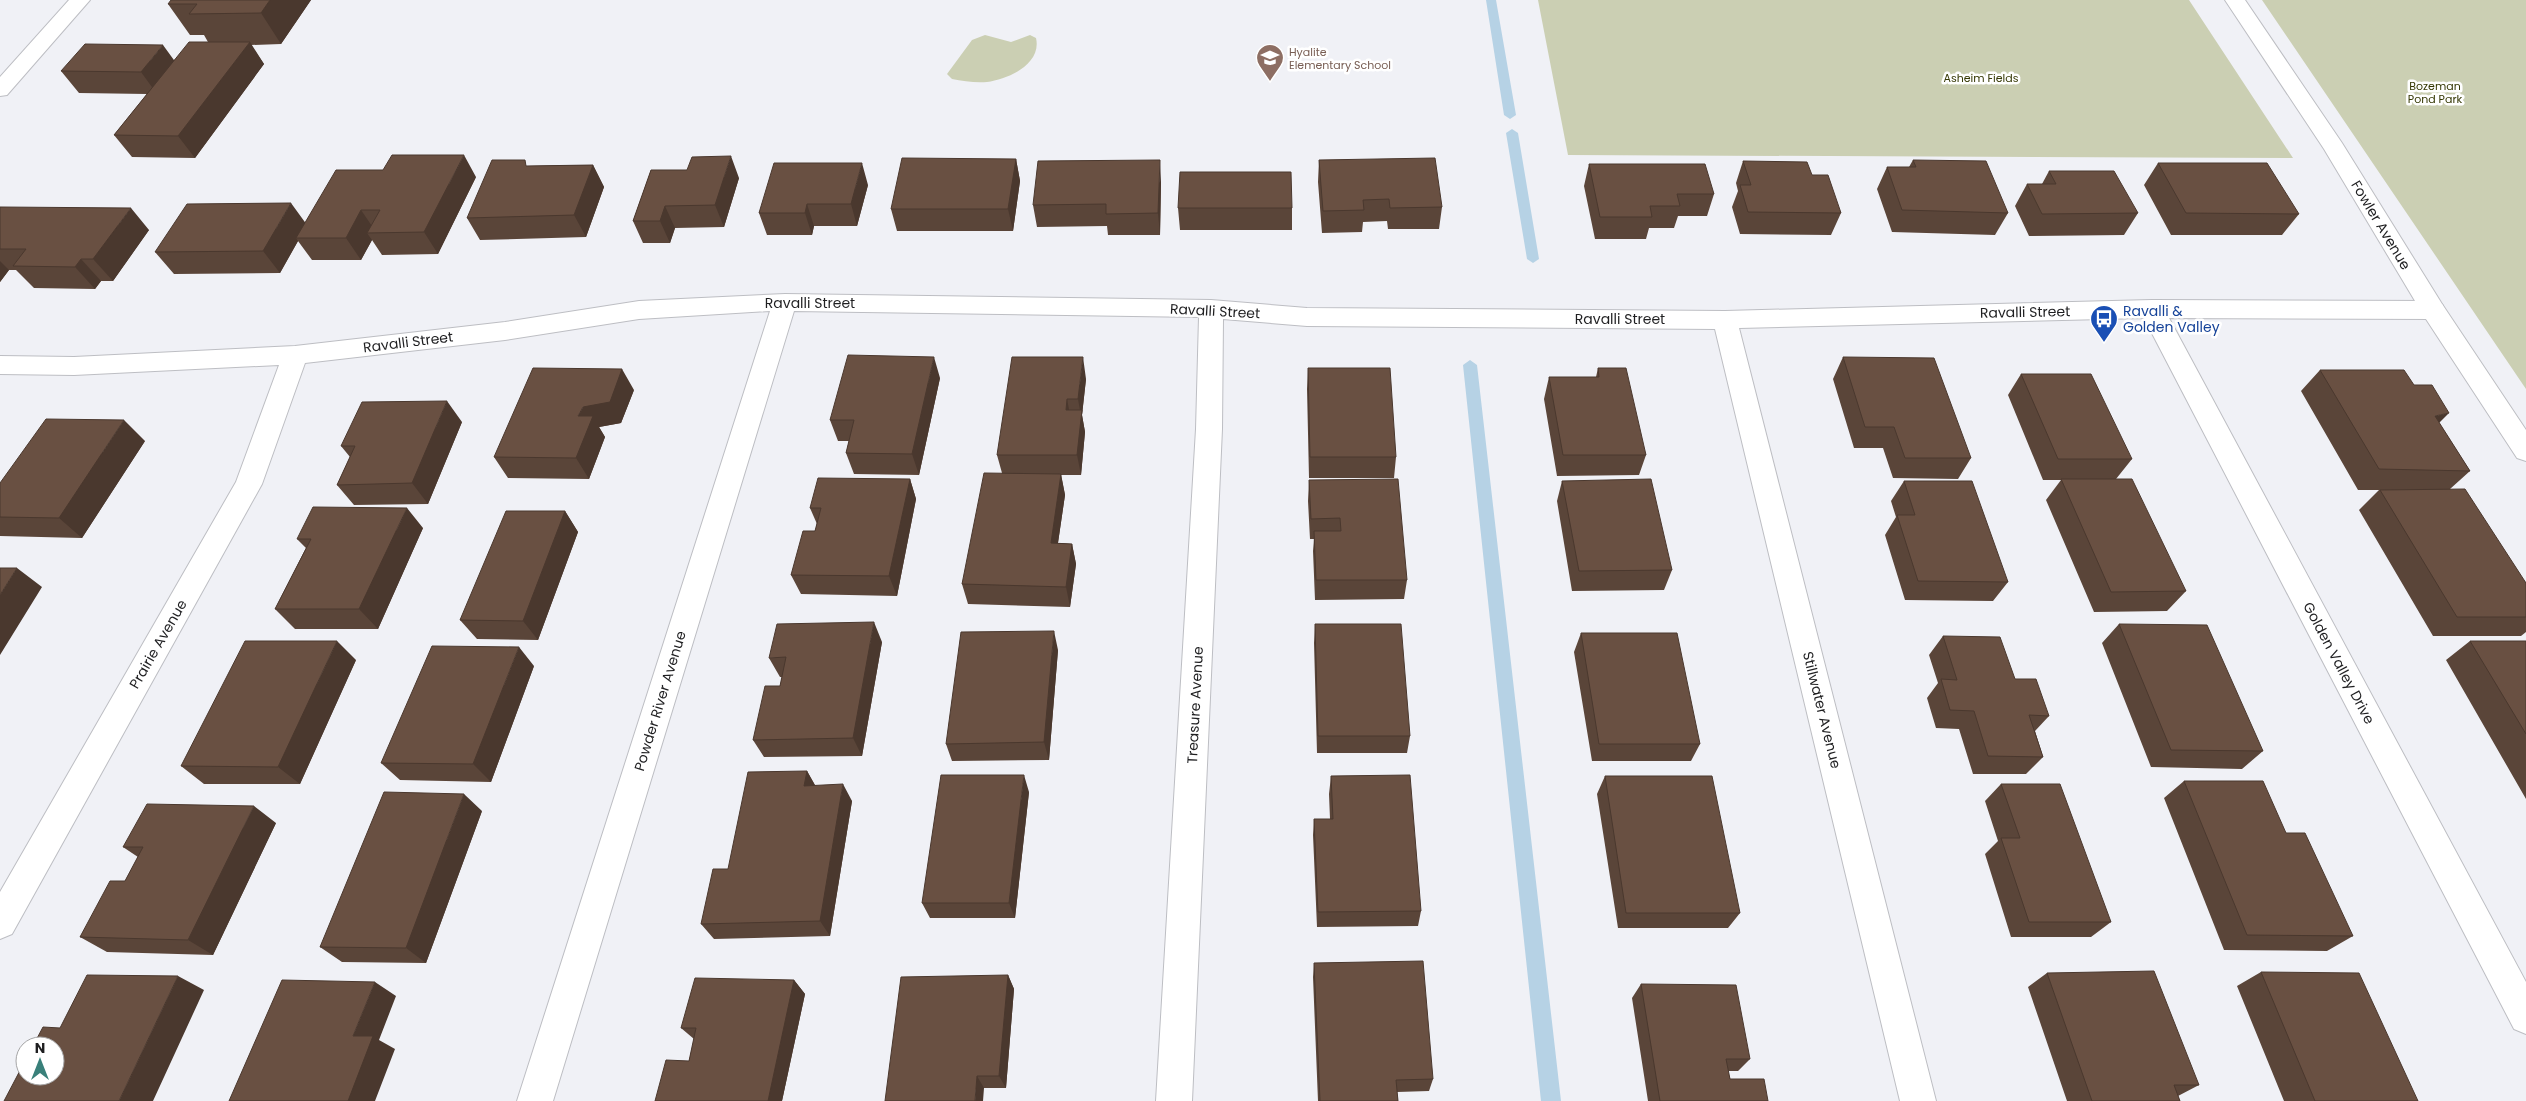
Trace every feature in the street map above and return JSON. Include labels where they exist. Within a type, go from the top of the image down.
[{"type":"street","points":[[0,90],[80,0]]},
{"type":"street","name":"Fowler Avenue","points":[[2235,0],[2334,148],[2433,310],[2526,451]]},
{"type":"street","name":"Ravalli Street","points":[[0,365],[74,366],[295,355],[505,331],[639,310],[785,302],[1211,308],[1307,317],[1725,320],[2152,308],[2433,310]]},
{"type":"street","name":"Powder River Avenue","points":[[535,1101],[785,302]]},
{"type":"street","name":"Treasure Avenue","points":[[1174,1101],[1209,429],[1211,308]]},
{"type":"street","name":"Golden Valley Drive","points":[[2152,308],[2526,1017]]},
{"type":"street","name":"Stillwater Avenue","points":[[1725,320],[1918,1101]]},
{"type":"street","name":"Prairie Avenue","points":[[0,923],[248,484],[295,355]]},
{"type":"green space","name":"Asheim Fields","points":[[1538,0],[2189,0],[2293,158],[1568,155]]},
{"type":"green space","name":"Bozeman Pond Park","points":[[2262,0],[2526,0],[2526,389]]},
{"type":"green space","points":[[985,35],[1011,42],[1030,35],[1036,38],[1037,47],[1029,63],[1005,78],[987,82],[952,79],[947,74],[972,40]]},
{"type":"building","points":[[171,0],[270,0],[261,13],[189,14],[197,4],[168,4]]},
{"type":"building","points":[[189,42],[250,42],[178,136],[114,135]]},
{"type":"building","points":[[85,44],[163,45],[141,72],[61,71]]},
{"type":"building","points":[[392,155],[464,155],[424,232],[367,233],[380,210],[361,210],[346,238],[296,238],[336,170],[383,170]]},
{"type":"building","points":[[731,156],[715,205],[665,206],[660,221],[633,221],[651,170],[687,170],[692,157]]},
{"type":"building","points":[[902,158],[1016,159],[1008,209],[891,209]]},
{"type":"building","points":[[1435,158],[1442,207],[1390,208],[1389,199],[1363,200],[1364,210],[1323,211],[1319,160]]},
{"type":"building","points":[[492,160],[525,160],[526,166],[593,165],[574,215],[467,218]]},
{"type":"building","points":[[1160,160],[1158,213],[1106,214],[1106,204],[1033,205],[1038,161]]},
{"type":"building","points":[[1913,160],[1986,161],[2008,213],[1902,210],[1887,167],[1916,167]]},
{"type":"building","points":[[1743,161],[1807,162],[1812,175],[1828,175],[1841,213],[1748,212],[1740,185],[1751,185]]},
{"type":"building","points":[[774,163],[862,163],[851,204],[807,204],[805,213],[759,213]]},
{"type":"building","points":[[2158,163],[2267,163],[2299,214],[2186,213]]},
{"type":"building","points":[[1589,164],[1705,164],[1714,194],[1677,194],[1680,206],[1650,206],[1652,217],[1600,217]]},
{"type":"building","points":[[2049,171],[2114,171],[2138,213],[2042,214],[2027,184],[2056,184]]},
{"type":"building","points":[[1180,172],[1291,172],[1292,208],[1178,208]]},
{"type":"building","points":[[291,203],[263,251],[155,252],[187,204]]},
{"type":"building","points":[[0,207],[131,208],[93,259],[81,259],[75,267],[13,266],[26,249],[0,249]]},
{"type":"building","points":[[848,355],[934,357],[912,454],[846,453],[854,420],[830,420]]},
{"type":"building","points":[[1012,357],[1083,357],[1078,399],[1067,399],[1066,410],[1082,410],[1077,455],[997,455]]},
{"type":"building","points":[[1843,357],[1934,358],[1971,458],[1905,458],[1894,427],[1865,427]]},
{"type":"building","points":[[533,368],[622,369],[610,402],[583,407],[578,416],[593,416],[576,458],[494,457]]},
{"type":"building","points":[[1308,368],[1390,368],[1396,457],[1310,457]]},
{"type":"building","points":[[1598,368],[1626,368],[1646,455],[1563,455],[1549,377],[1599,377]]},
{"type":"building","points":[[2320,370],[2404,370],[2414,385],[2432,385],[2449,413],[2435,416],[2470,471],[2379,469]]},
{"type":"building","points":[[2021,374],[2091,374],[2132,459],[2058,459]]},
{"type":"building","points":[[447,401],[412,483],[337,485],[355,446],[341,446],[362,402]]},
{"type":"building","points":[[46,419],[124,420],[59,518],[0,517],[0,483]]},
{"type":"building","points":[[984,473],[1061,474],[1051,543],[1072,544],[1066,587],[962,584]]},
{"type":"building","points":[[818,478],[910,479],[889,576],[791,575],[803,531],[815,531],[821,508],[810,508]]},
{"type":"building","points":[[1398,479],[1407,580],[1316,580],[1314,531],[1341,531],[1340,518],[1311,519],[1309,480]]},
{"type":"building","points":[[1651,479],[1672,570],[1579,571],[1562,481]]},
{"type":"building","points":[[2061,479],[2132,479],[2186,591],[2111,592]]},
{"type":"building","points":[[1904,481],[1972,481],[2008,582],[1918,581],[1897,515],[1915,515]]},
{"type":"building","points":[[2465,489],[2526,583],[2526,617],[2457,617],[2380,490]]},
{"type":"building","points":[[313,507],[407,508],[359,609],[275,609],[311,539],[297,539]]},
{"type":"building","points":[[506,511],[565,511],[523,621],[460,620]]},
{"type":"building","points":[[0,568],[17,568],[0,595]]},
{"type":"building","points":[[874,622],[853,738],[753,740],[765,686],[780,686],[786,657],[769,658],[777,624]]},
{"type":"building","points":[[1315,624],[1401,624],[1410,736],[1318,736]]},
{"type":"building","points":[[2119,624],[2207,625],[2263,751],[2171,750]]},
{"type":"building","points":[[1054,631],[1044,742],[946,744],[961,632]]},
{"type":"building","points":[[1581,633],[1677,633],[1700,744],[1599,744]]},
{"type":"building","points":[[1943,636],[2000,637],[2015,679],[2036,679],[2049,716],[2029,715],[2043,757],[1988,756],[1974,711],[1950,710],[1941,679],[1957,680]]},
{"type":"building","points":[[245,641],[337,641],[278,767],[181,766]]},
{"type":"building","points":[[2470,641],[2526,641],[2526,734]]},
{"type":"building","points":[[432,646],[519,647],[473,764],[381,763]]},
{"type":"building","points":[[807,771],[804,786],[843,784],[820,921],[701,924],[713,869],[728,869],[748,772]]},
{"type":"building","points":[[941,775],[1024,775],[1009,903],[922,903]]},
{"type":"building","points":[[1410,775],[1421,911],[1318,912],[1314,819],[1333,819],[1331,776]]},
{"type":"building","points":[[1605,776],[1712,776],[1740,913],[1626,913]]},
{"type":"building","points":[[2184,781],[2263,781],[2286,833],[2305,833],[2353,936],[2247,935]]},
{"type":"building","points":[[2001,784],[2060,784],[2111,922],[2029,922],[2001,838],[2020,838]]},
{"type":"building","points":[[384,792],[464,794],[406,948],[320,947]]},
{"type":"building","points":[[147,804],[254,806],[188,940],[80,937],[110,881],[125,881],[143,847],[123,847]]},
{"type":"building","points":[[1423,961],[1433,1079],[1396,1080],[1398,1101],[1320,1101],[1314,963]]},
{"type":"building","points":[[2154,971],[2199,1085],[2174,1085],[2180,1101],[2092,1101],[2047,973]]},
{"type":"building","points":[[2261,972],[2359,973],[2418,1101],[2315,1101]]},
{"type":"building","points":[[87,975],[178,976],[119,1101],[4,1101],[15,1080],[15,1086],[65,1086],[65,1036],[38,1036],[43,1027],[60,1028]]},
{"type":"building","points":[[1008,975],[999,1076],[977,1076],[975,1101],[885,1101],[901,977]]},
{"type":"building","points":[[695,978],[794,980],[768,1101],[655,1101],[666,1060],[689,1061],[696,1028],[681,1028]]},
{"type":"building","points":[[282,980],[375,982],[353,1036],[373,1036],[348,1101],[229,1101]]},
{"type":"building","points":[[1641,984],[1736,985],[1750,1059],[1726,1059],[1730,1079],[1764,1079],[1768,1101],[1660,1101]]},
{"type":"waterway","points":[[1491,0],[1510,115]]},
{"type":"waterway","points":[[1512,133],[1533,259]]},
{"type":"waterway","points":[[1470,365],[1551,1101]]},
{"type":"place","name":"Hyalite Elementary School","points":[[1270,82]]},
{"type":"place","name":"Ravalli & Golden Valley","points":[[2104,343]]}]
